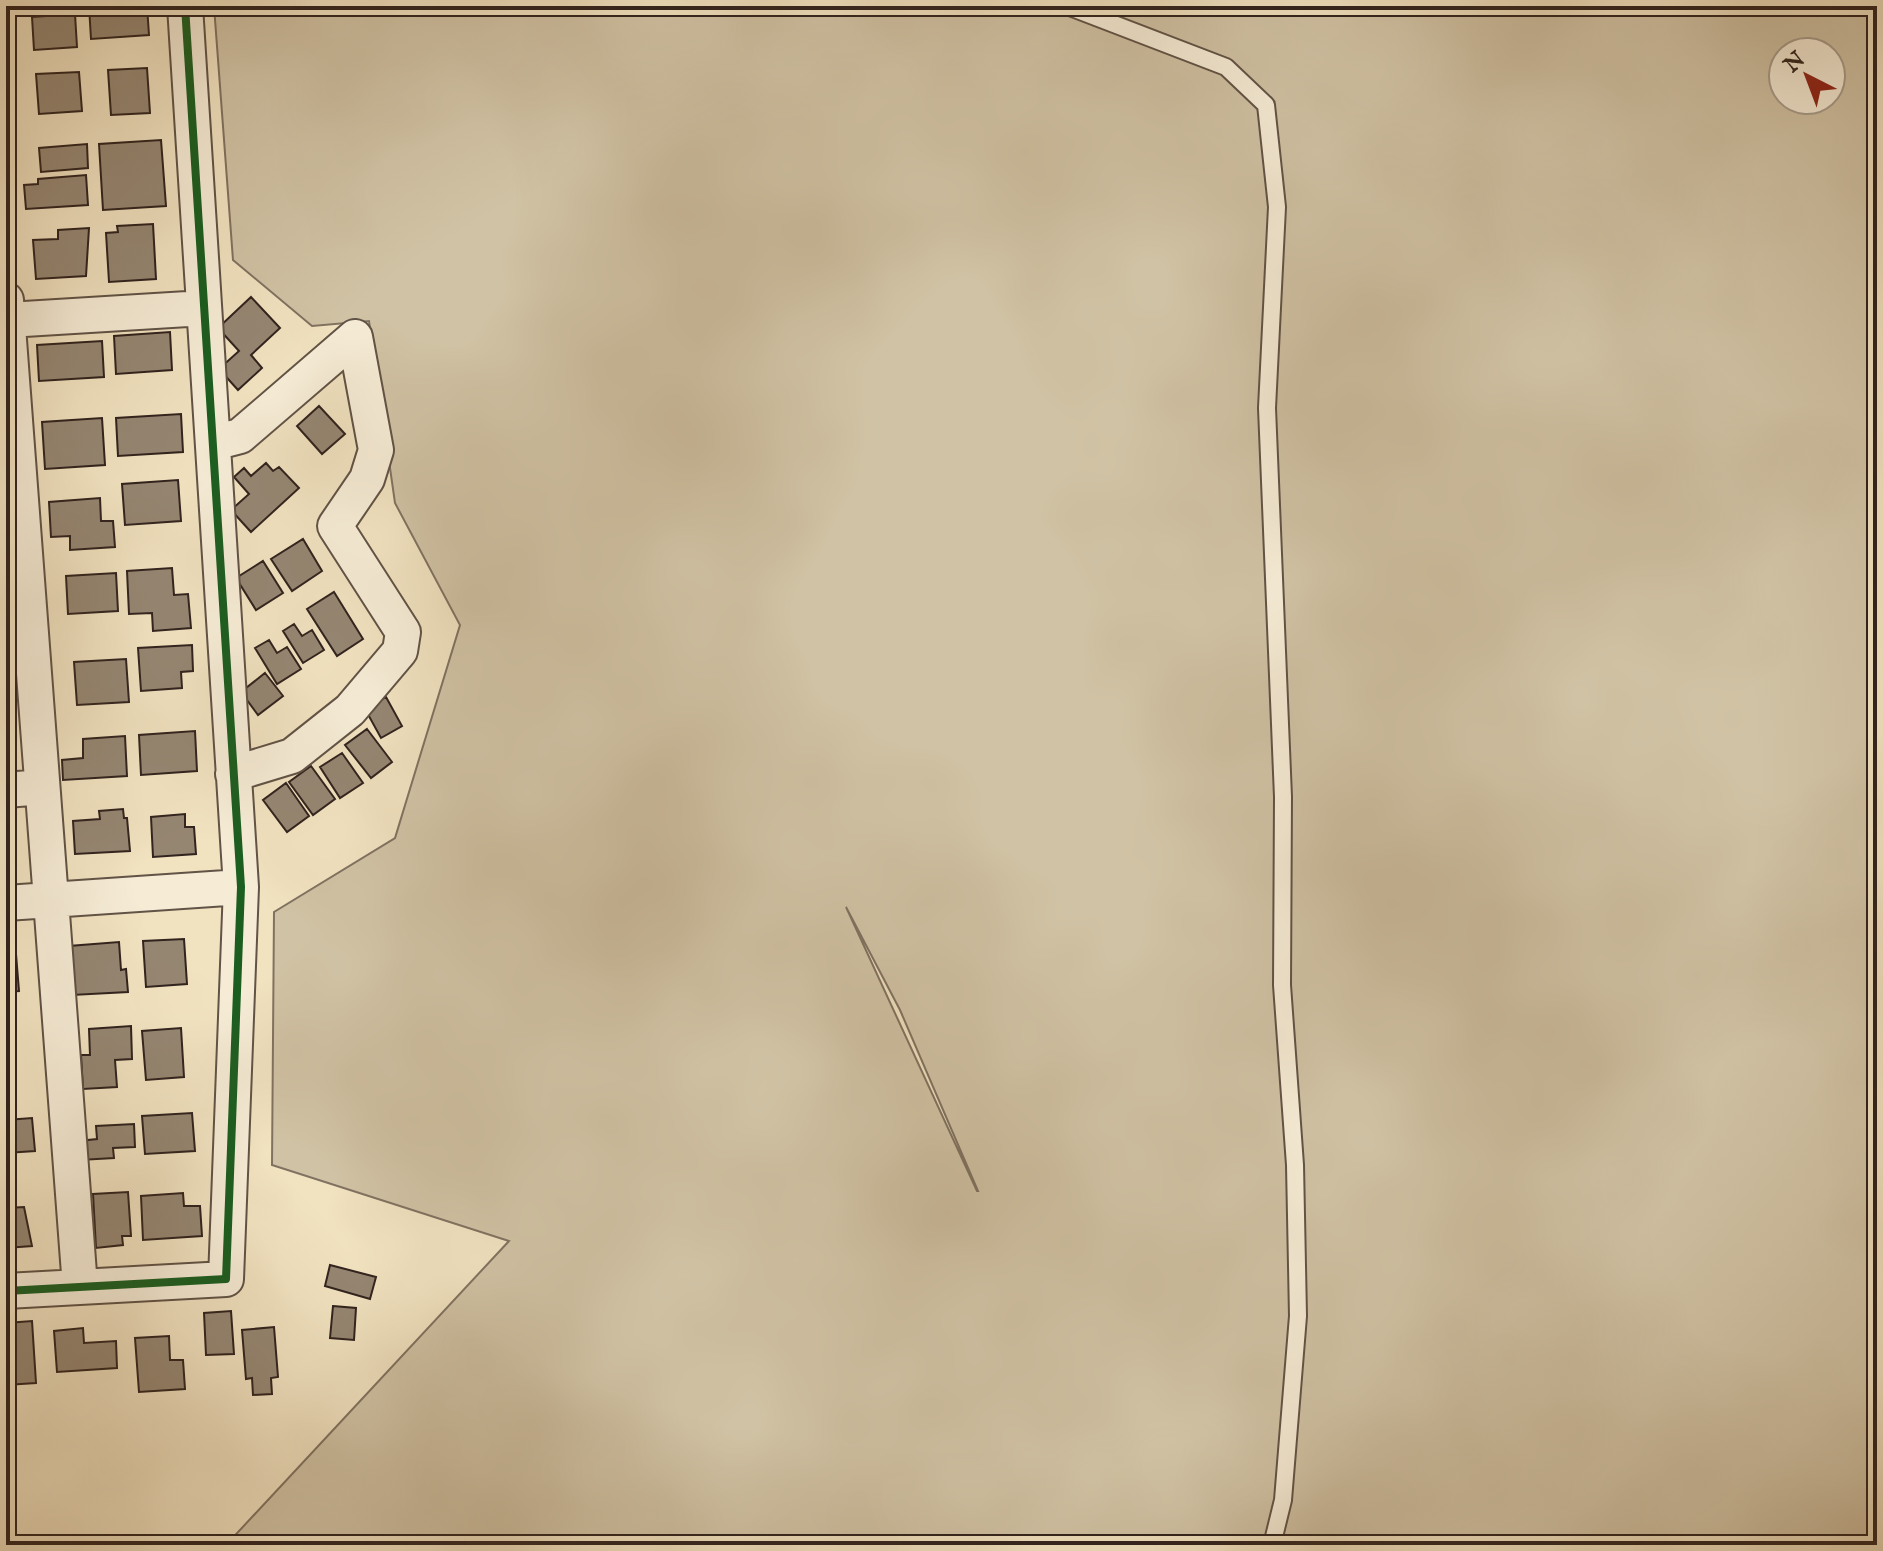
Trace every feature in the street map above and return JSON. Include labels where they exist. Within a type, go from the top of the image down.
[{"type":"street","points":[[6,1291],[226,1279],[241,887],[185,6]]},
{"type":"street","points":[[80,1287],[42,787],[17,601],[7,310],[204,308]]},
{"type":"street","points":[[213,443],[240,436],[355,337],[376,450],[367,479],[335,526],[403,632],[400,651],[350,710],[292,756],[233,774]]},
{"type":"street","points":[[6,790],[42,787]]},
{"type":"street","points":[[6,903],[241,887]]},
{"type":"lane","points":[[1067,6],[1226,67],[1266,105],[1277,207],[1267,408],[1283,797],[1282,985],[1295,1165],[1298,1316],[1283,1500],[1272,1545]]},
{"type":"shaded area","points":[[214,6],[1877,6],[1877,1545],[226,1545],[509,1241],[272,1165],[274,912],[395,838],[460,625],[395,503],[369,321],[312,326],[233,260]],"holes":[[[846,907],[900,1010],[978,1191]]]},
{"type":"building","points":[[32,6],[55,6],[55,12],[33,13]]},
{"type":"building","points":[[89,6],[147,6],[149,35],[91,39]]},
{"type":"building","points":[[75,14],[77,47],[34,50],[32,17]]},
{"type":"building","points":[[147,68],[150,113],[111,115],[108,70]]},
{"type":"building","points":[[79,72],[82,111],[39,114],[36,74]]},
{"type":"building","points":[[161,140],[166,206],[103,210],[99,144]]},
{"type":"building","points":[[87,144],[88,168],[41,172],[39,148]]},
{"type":"building","points":[[86,175],[88,205],[26,209],[24,185],[38,184],[38,179]]},
{"type":"building","points":[[153,224],[156,279],[109,282],[106,233],[118,232],[117,226]]},
{"type":"building","points":[[89,228],[86,276],[36,279],[33,240],[58,239],[58,230]]},
{"type":"building","points":[[251,297],[280,328],[251,355],[262,368],[238,390],[219,369],[239,351],[218,328]]},
{"type":"building","points":[[170,332],[172,370],[116,374],[114,336]]},
{"type":"building","points":[[102,341],[104,377],[39,381],[37,345]]},
{"type":"building","points":[[319,406],[345,434],[322,454],[297,426]]},
{"type":"building","points":[[181,414],[183,452],[118,456],[116,418]]},
{"type":"building","points":[[102,418],[105,465],[45,469],[42,422]]},
{"type":"building","points":[[266,463],[273,471],[279,467],[299,488],[251,532],[231,510],[249,494],[234,477],[244,468],[251,476]]},
{"type":"building","points":[[178,480],[181,521],[125,525],[122,484]]},
{"type":"building","points":[[100,498],[101,521],[113,521],[115,547],[70,550],[70,536],[51,537],[49,502]]},
{"type":"building","points":[[303,539],[322,571],[292,591],[271,559]]},
{"type":"building","points":[[263,561],[283,593],[256,610],[236,578]]},
{"type":"building","points":[[172,568],[174,595],[188,594],[191,628],[153,631],[152,613],[129,614],[127,571]]},
{"type":"building","points":[[116,573],[118,611],[68,614],[66,576]]},
{"type":"building","points":[[334,592],[363,639],[337,656],[307,609]]},
{"type":"building","points":[[294,624],[302,636],[312,630],[324,650],[303,663],[283,631]]},
{"type":"building","points":[[269,640],[277,653],[287,647],[301,669],[277,684],[255,648]]},
{"type":"building","points":[[192,645],[193,671],[181,672],[182,688],[141,691],[138,648]]},
{"type":"building","points":[[126,659],[129,702],[77,705],[74,662]]},
{"type":"building","points":[[265,673],[283,696],[258,715],[241,692]]},
{"type":"building","points":[[386,697],[402,726],[381,738],[365,709]]},
{"type":"building","points":[[367,729],[392,762],[371,778],[345,745]]},
{"type":"building","points":[[195,731],[197,771],[141,775],[139,735]]},
{"type":"building","points":[[125,736],[127,776],[63,780],[62,760],[83,758],[83,739]]},
{"type":"building","points":[[342,753],[363,783],[340,798],[320,767]]},
{"type":"building","points":[[311,766],[335,799],[313,815],[289,782]]},
{"type":"building","points":[[286,783],[309,816],[287,832],[263,800]]},
{"type":"building","points":[[123,809],[124,818],[127,818],[130,851],[75,854],[73,821],[100,819],[99,811]]},
{"type":"building","points":[[185,814],[185,827],[194,827],[196,854],[153,857],[151,817]]},
{"type":"building","points":[[184,939],[187,984],[146,987],[143,941]]},
{"type":"building","points":[[119,942],[121,970],[126,969],[128,992],[72,995],[69,946]]},
{"type":"building","points":[[16,954],[19,991],[6,992],[6,955]]},
{"type":"building","points":[[131,1026],[132,1059],[115,1060],[117,1087],[83,1089],[81,1055],[90,1055],[89,1029]]},
{"type":"building","points":[[181,1028],[184,1077],[146,1080],[142,1031]]},
{"type":"building","points":[[6,1033],[16,1033],[16,1096],[6,1097]]},
{"type":"building","points":[[192,1113],[195,1151],[145,1154],[142,1116]]},
{"type":"building","points":[[32,1118],[35,1151],[6,1153],[6,1120]]},
{"type":"building","points":[[134,1124],[135,1147],[113,1148],[114,1158],[80,1160],[79,1141],[97,1139],[96,1126]]},
{"type":"building","points":[[128,1192],[131,1236],[122,1236],[123,1245],[96,1248],[93,1194]]},
{"type":"building","points":[[183,1193],[184,1206],[200,1206],[202,1236],[143,1240],[141,1196]]},
{"type":"building","points":[[24,1207],[32,1246],[6,1248],[6,1208]]},
{"type":"building","points":[[330,1265],[376,1277],[370,1299],[325,1286]]},
{"type":"building","points":[[333,1306],[356,1308],[354,1340],[330,1338]]},
{"type":"building","points":[[231,1311],[234,1354],[206,1355],[204,1313]]},
{"type":"building","points":[[32,1321],[36,1383],[6,1385],[6,1323]]},
{"type":"building","points":[[274,1327],[278,1377],[271,1378],[272,1394],[253,1395],[252,1378],[246,1379],[242,1330]]},
{"type":"building","points":[[83,1328],[84,1343],[116,1341],[117,1368],[57,1372],[54,1331]]},
{"type":"building","points":[[169,1336],[170,1360],[183,1360],[185,1389],[139,1392],[135,1338]]},
{"type":"cycle path","points":[[6,1291],[226,1279],[241,887],[185,6]]}]
